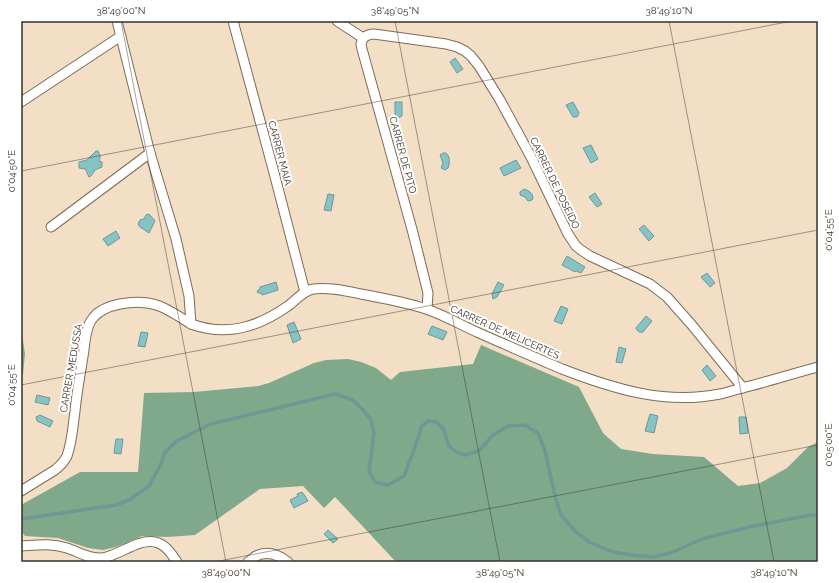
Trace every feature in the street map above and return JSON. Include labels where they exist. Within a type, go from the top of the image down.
[{"type":"street","points":[[117,21],[150,153],[176,239],[189,296],[191,324],[214,329],[246,327],[271,317],[305,292]]},
{"type":"street","name":"CARRER MAIA","points":[[233,21],[305,292]]},
{"type":"street","points":[[336,21],[363,38]]},
{"type":"street","name":"CARRER DE POSEIDO","points":[[363,38],[374,34],[446,44],[457,47],[471,56],[486,76],[531,157],[568,234],[576,246],[590,256],[650,284],[668,296],[743,388]]},
{"type":"street","points":[[21,102],[121,36]]},
{"type":"street","name":"CARRER DE PITO","points":[[363,38],[361,44],[362,49],[428,293],[427,309]]},
{"type":"street","points":[[51,227],[150,153]]},
{"type":"street","name":"CARRER DE MELICERTES","points":[[305,292],[313,289],[347,291],[427,309],[562,370],[625,390],[651,395],[682,398],[720,394],[818,367]]},
{"type":"street","name":"CARRER MEDUSSA","points":[[21,491],[55,470],[60,466],[66,457],[70,442],[85,345],[90,323],[93,318],[102,311],[117,305],[149,303],[165,308],[191,324]]},
{"type":"street","points":[[21,546],[42,544],[49,545],[68,549],[92,557],[103,558],[117,554],[138,544],[152,541],[162,544],[177,562]]},
{"type":"street","points":[[248,562],[257,555],[267,553],[273,553],[288,562]]},
{"type":"green space","points":[[21,327],[25,354],[21,393]]},
{"type":"green space","points":[[481,345],[579,387],[603,433],[621,449],[653,454],[704,457],[738,486],[760,483],[787,468],[808,447],[818,442],[818,562],[396,562],[335,497],[324,508],[303,486],[260,489],[195,535],[167,537],[142,536],[116,547],[103,550],[88,548],[58,538],[25,536],[21,531],[21,505],[80,472],[138,472],[144,393],[194,392],[258,386],[269,383],[314,363],[326,360],[348,359],[361,362],[376,368],[391,380],[400,372],[473,364]]},
{"type":"water","points":[[455,58],[463,69],[457,73],[450,62]]},
{"type":"water","points":[[395,102],[402,102],[402,116],[398,118],[395,115]]},
{"type":"water","points":[[573,102],[579,113],[577,117],[573,117],[566,105]]},
{"type":"water","points":[[591,145],[598,159],[591,163],[583,148]]},
{"type":"water","points":[[96,151],[98,151],[100,157],[99,161],[102,162],[102,167],[95,170],[89,177],[85,169],[79,168],[79,162],[87,160]]},
{"type":"water","points":[[443,153],[447,154],[449,160],[448,168],[445,170],[441,168],[443,163],[440,155]]},
{"type":"water","points":[[516,160],[521,168],[504,176],[500,168]]},
{"type":"water","points":[[524,189],[531,193],[533,196],[532,200],[528,201],[525,197],[520,195],[520,192]]},
{"type":"water","points":[[595,193],[602,204],[597,207],[589,197]]},
{"type":"water","points":[[328,194],[334,195],[331,211],[324,210]]},
{"type":"water","points":[[149,214],[155,221],[149,233],[138,224],[140,220],[144,219],[146,215]]},
{"type":"water","points":[[644,225],[654,236],[649,241],[639,229]]},
{"type":"water","points":[[116,231],[120,238],[108,246],[103,239]]},
{"type":"water","points":[[567,256],[585,267],[581,273],[575,272],[562,265]]},
{"type":"water","points":[[707,273],[715,283],[710,287],[701,277]]},
{"type":"water","points":[[276,282],[278,290],[262,295],[261,293],[257,292],[260,287]]},
{"type":"water","points":[[498,282],[504,285],[497,297],[493,299],[492,294]]},
{"type":"water","points":[[561,306],[568,309],[562,324],[554,321]]},
{"type":"water","points":[[646,316],[652,321],[643,332],[639,332],[636,328]]},
{"type":"water","points":[[294,322],[301,339],[293,343],[287,325]]},
{"type":"water","points":[[432,326],[447,332],[443,340],[428,334]]},
{"type":"water","points":[[141,332],[148,333],[145,347],[138,346]]},
{"type":"water","points":[[619,347],[626,349],[622,363],[616,362]]},
{"type":"water","points":[[707,365],[716,376],[710,381],[702,370]]},
{"type":"water","points":[[37,395],[50,398],[48,405],[35,402]]},
{"type":"water","points":[[650,414],[658,416],[654,433],[645,431]]},
{"type":"water","points":[[40,415],[53,421],[50,427],[37,421],[36,417]]},
{"type":"water","points":[[739,417],[746,417],[748,433],[740,434]]},
{"type":"water","points":[[116,439],[123,439],[121,454],[114,453]]},
{"type":"water","points":[[302,492],[308,501],[294,508],[290,500]]},
{"type":"water","points":[[328,530],[338,539],[333,543],[324,534]]},
{"type":"waterway","points":[[21,519],[116,505],[129,500],[149,486],[160,466],[165,452],[177,441],[211,424],[335,394],[353,400],[371,420],[374,433],[369,472],[375,482],[388,485],[404,476],[421,427],[428,421],[437,422],[444,430],[449,446],[456,452],[465,455],[479,451],[493,435],[508,426],[525,425],[538,433],[545,451],[555,496],[561,515],[575,531],[589,542],[613,552],[653,557],[673,552],[702,539],[749,527],[818,515]]}]
